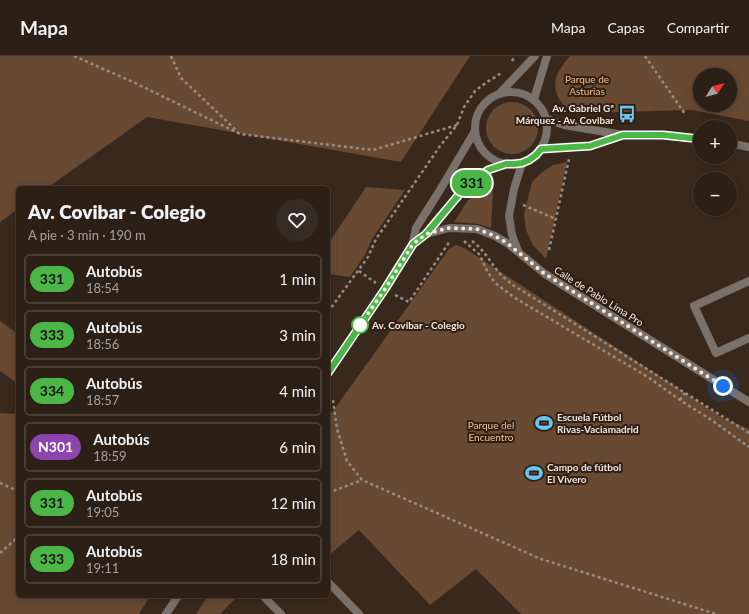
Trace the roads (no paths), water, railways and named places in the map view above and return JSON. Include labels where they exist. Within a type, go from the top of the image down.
[{"type":"street","points":[[500,93],[518,92],[534,99],[542,108],[547,119],[548,130],[546,140],[541,149],[536,155],[522,163],[506,164],[494,160],[485,153],[478,143],[475,131],[476,119],[481,108],[489,99],[500,93],[535,56]]},
{"type":"street","points":[[534,99],[547,56]]},
{"type":"street","points":[[547,119],[564,125],[623,135],[663,135],[693,138]]},
{"type":"street","points":[[413,244],[416,228],[475,131]]},
{"type":"street","points":[[541,149],[590,146],[623,135]]},
{"type":"street","points":[[737,144],[749,147]]},
{"type":"street","points":[[518,252],[512,235],[509,216],[514,190],[522,163]]},
{"type":"street","points":[[330,370],[385,289],[413,244],[426,234],[462,191],[488,170],[506,164]]},
{"type":"street","name":"Calle de Pablo Lima Pro","points":[[426,234],[449,228],[477,229],[495,236],[545,274],[749,402]]},
{"type":"street","points":[[749,281],[694,306],[716,353],[749,338]]},
{"type":"street","points":[[330,584],[359,614]]},
{"type":"street","points":[[166,614],[177,598]]},
{"type":"street","points":[[266,598],[281,614]]},
{"type":"place","name":"Av. Gabriel Gª Márquez - Av. Covibar","points":[[627,114]]},
{"type":"place","name":"Av. Covibar - Colegio","points":[[360,325]]},
{"type":"place","name":"Escuela Fútbol Rivas-Vaciamadrid","points":[[544,423]]},
{"type":"place","name":"Campo de fútbol El Vivero","points":[[534,473]]},
{"type":"park label","name":"Parque de Asturias","points":[[587,84]]},
{"type":"park label","name":"Parque del Encuentro","points":[[491,430]]}]
